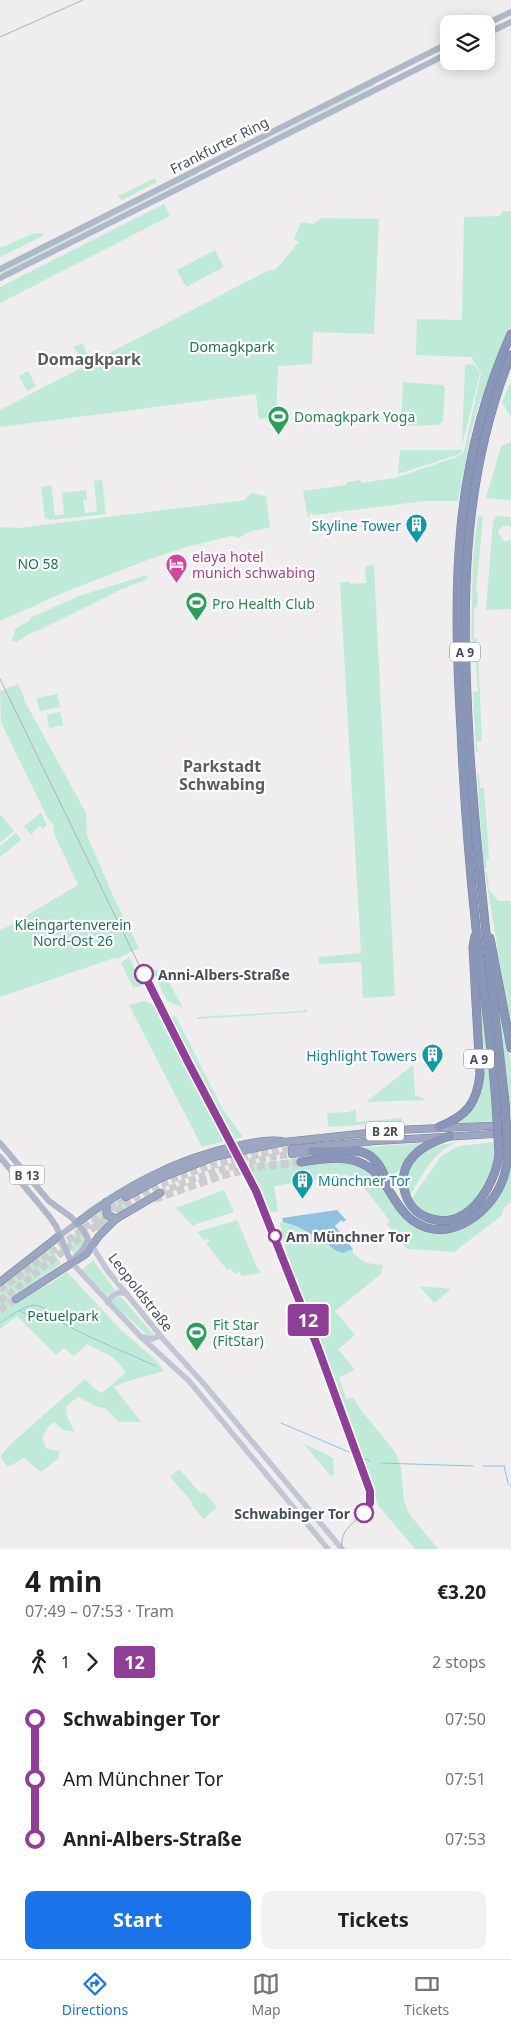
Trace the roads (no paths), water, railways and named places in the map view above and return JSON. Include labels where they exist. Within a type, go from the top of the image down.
[{"type":"highway","name":"A 9","points":[[439,1127],[463,1114],[471,1105],[478,1091],[480,1074],[473,947],[476,929],[465,809],[457,668],[459,542],[473,443],[489,389],[511,334]]},
{"type":"highway","name":"A 9","points":[[388,1187],[402,1209],[414,1221],[435,1229],[455,1228],[473,1219],[489,1204],[501,1184],[508,1154],[505,1103],[474,815],[465,642],[466,566],[470,515],[480,450],[491,410],[511,355]]},
{"type":"highway","points":[[450,1136],[418,1152],[410,1159],[404,1172],[404,1188],[407,1199],[413,1208],[429,1218],[437,1220],[464,1214],[474,1206],[491,1183],[499,1154],[496,1104],[476,929]]},
{"type":"highway","points":[[485,930],[490,937],[511,1048]]},
{"type":"highway","name":"B 2R","points":[[126,1197],[161,1178],[205,1160],[284,1142],[359,1133],[439,1127],[452,1129],[511,1125]]},
{"type":"highway","name":"B 2R","points":[[312,1151],[292,1152],[407,1138],[511,1133]]},
{"type":"highway","points":[[312,1151],[389,1143],[407,1138]]},
{"type":"highway","points":[[77,1223],[106,1202],[142,1180],[189,1159],[246,1144],[274,1140],[284,1142]]},
{"type":"highway","points":[[312,1151],[348,1150],[365,1154],[381,1170],[388,1187]]},
{"type":"highway","points":[[301,1162],[337,1158],[358,1161],[373,1169],[388,1187]]},
{"type":"highway","points":[[16,1299],[71,1262],[83,1257],[98,1236],[116,1219],[160,1193]]},
{"type":"highway","points":[[106,1202],[107,1215],[116,1219]]},
{"type":"highway","points":[[0,1282],[60,1236]]},
{"type":"main road","points":[[495,20],[511,12]]},
{"type":"main road","points":[[495,30],[511,22]]},
{"type":"main road","name":"Frankfurter Ring","points":[[0,269],[440,48]]},
{"type":"main road","name":"Frankfurter Ring","points":[[0,278],[440,58]]},
{"type":"main road","name":"Leopoldstraße","points":[[0,1143],[48,1202],[68,1214],[77,1223],[107,1270],[160,1336],[204,1384],[342,1549]]},
{"type":"main road","name":"Leopoldstraße","points":[[0,1157],[49,1216],[71,1262],[108,1303],[189,1381],[328,1549]]},
{"type":"main road","points":[[60,1236],[77,1223]]},
{"type":"main road","points":[[71,1262],[83,1249],[88,1239]]},
{"type":"main road","points":[[108,1303],[114,1294],[127,1294]]},
{"type":"main road","points":[[141,1336],[152,1339],[160,1336]]},
{"type":"water","points":[[337,1210],[346,1220],[343,1222],[341,1220],[335,1226],[353,1249],[343,1253],[336,1251],[324,1241],[298,1227],[283,1222],[282,1218]]},
{"type":"waterway","points":[[0,1323],[26,1307],[39,1306],[75,1330],[156,1366]]},
{"type":"waterway","points":[[20,1311],[36,1318],[54,1319]]},
{"type":"waterway","points":[[281,1423],[370,1461]]},
{"type":"waterway","points":[[381,1463],[473,1466]]},
{"type":"waterway","points":[[483,1466],[504,1466]]},
{"type":"waterway","points":[[504,1466],[508,1483],[511,1487]]},
{"type":"tunnel","points":[[0,1301],[126,1204],[143,1194],[197,1170],[253,1156],[292,1149]]},
{"type":"tunnel","points":[[160,1193],[192,1179],[224,1169],[292,1154]]},
{"type":"tunnel","points":[[154,1199],[220,1176],[257,1167],[301,1162]]},
{"type":"tunnel","points":[[0,1290],[126,1197]]},
{"type":"tunnel","points":[[96,1226],[117,1216]]},
{"type":"tunnel","points":[[0,1310],[16,1299]]},
{"type":"tram line","points":[[0,679],[157,1002],[256,1191],[318,1348],[371,1494],[370,1503],[366,1510],[345,1532],[342,1539],[342,1549]]},
{"type":"tram line","name":"12","points":[[144,974],[256,1191],[277,1242],[370,1491],[370,1503],[364,1513]]},
{"type":"railway","points":[[0,37],[83,0]]},
{"type":"place","name":"Domagkpark Yoga","points":[[278,435]]},
{"type":"place","name":"Skyline Tower","points":[[417,544]]},
{"type":"place","name":"elaya hotel munich schwabing","points":[[176,583]]},
{"type":"place","name":"Pro Health Club","points":[[196,622]]},
{"type":"place","name":"Anni-Albers-Straße","points":[[144,974]]},
{"type":"place","name":"Highlight Towers","points":[[433,1074]]},
{"type":"place","name":"Münchner Tor","points":[[302,1199]]},
{"type":"place","name":"Am Münchner Tor","points":[[275,1236]]},
{"type":"place","name":"Fit Star (FitStar)","points":[[197,1351]]},
{"type":"place","name":"Schwabinger Tor","points":[[364,1513]]},
{"type":"district","name":"Domagkpark","points":[[89,359]]},
{"type":"district","name":"Parkstadt Schwabing","points":[[222,775]]},
{"type":"park label","name":"NO 58","points":[[38,563]]},
{"type":"park label","name":"Kleingartenverein Nord-Ost 26","points":[[73,932]]},
{"type":"park label","name":"Petuelpark","points":[[63,1315]]}]
